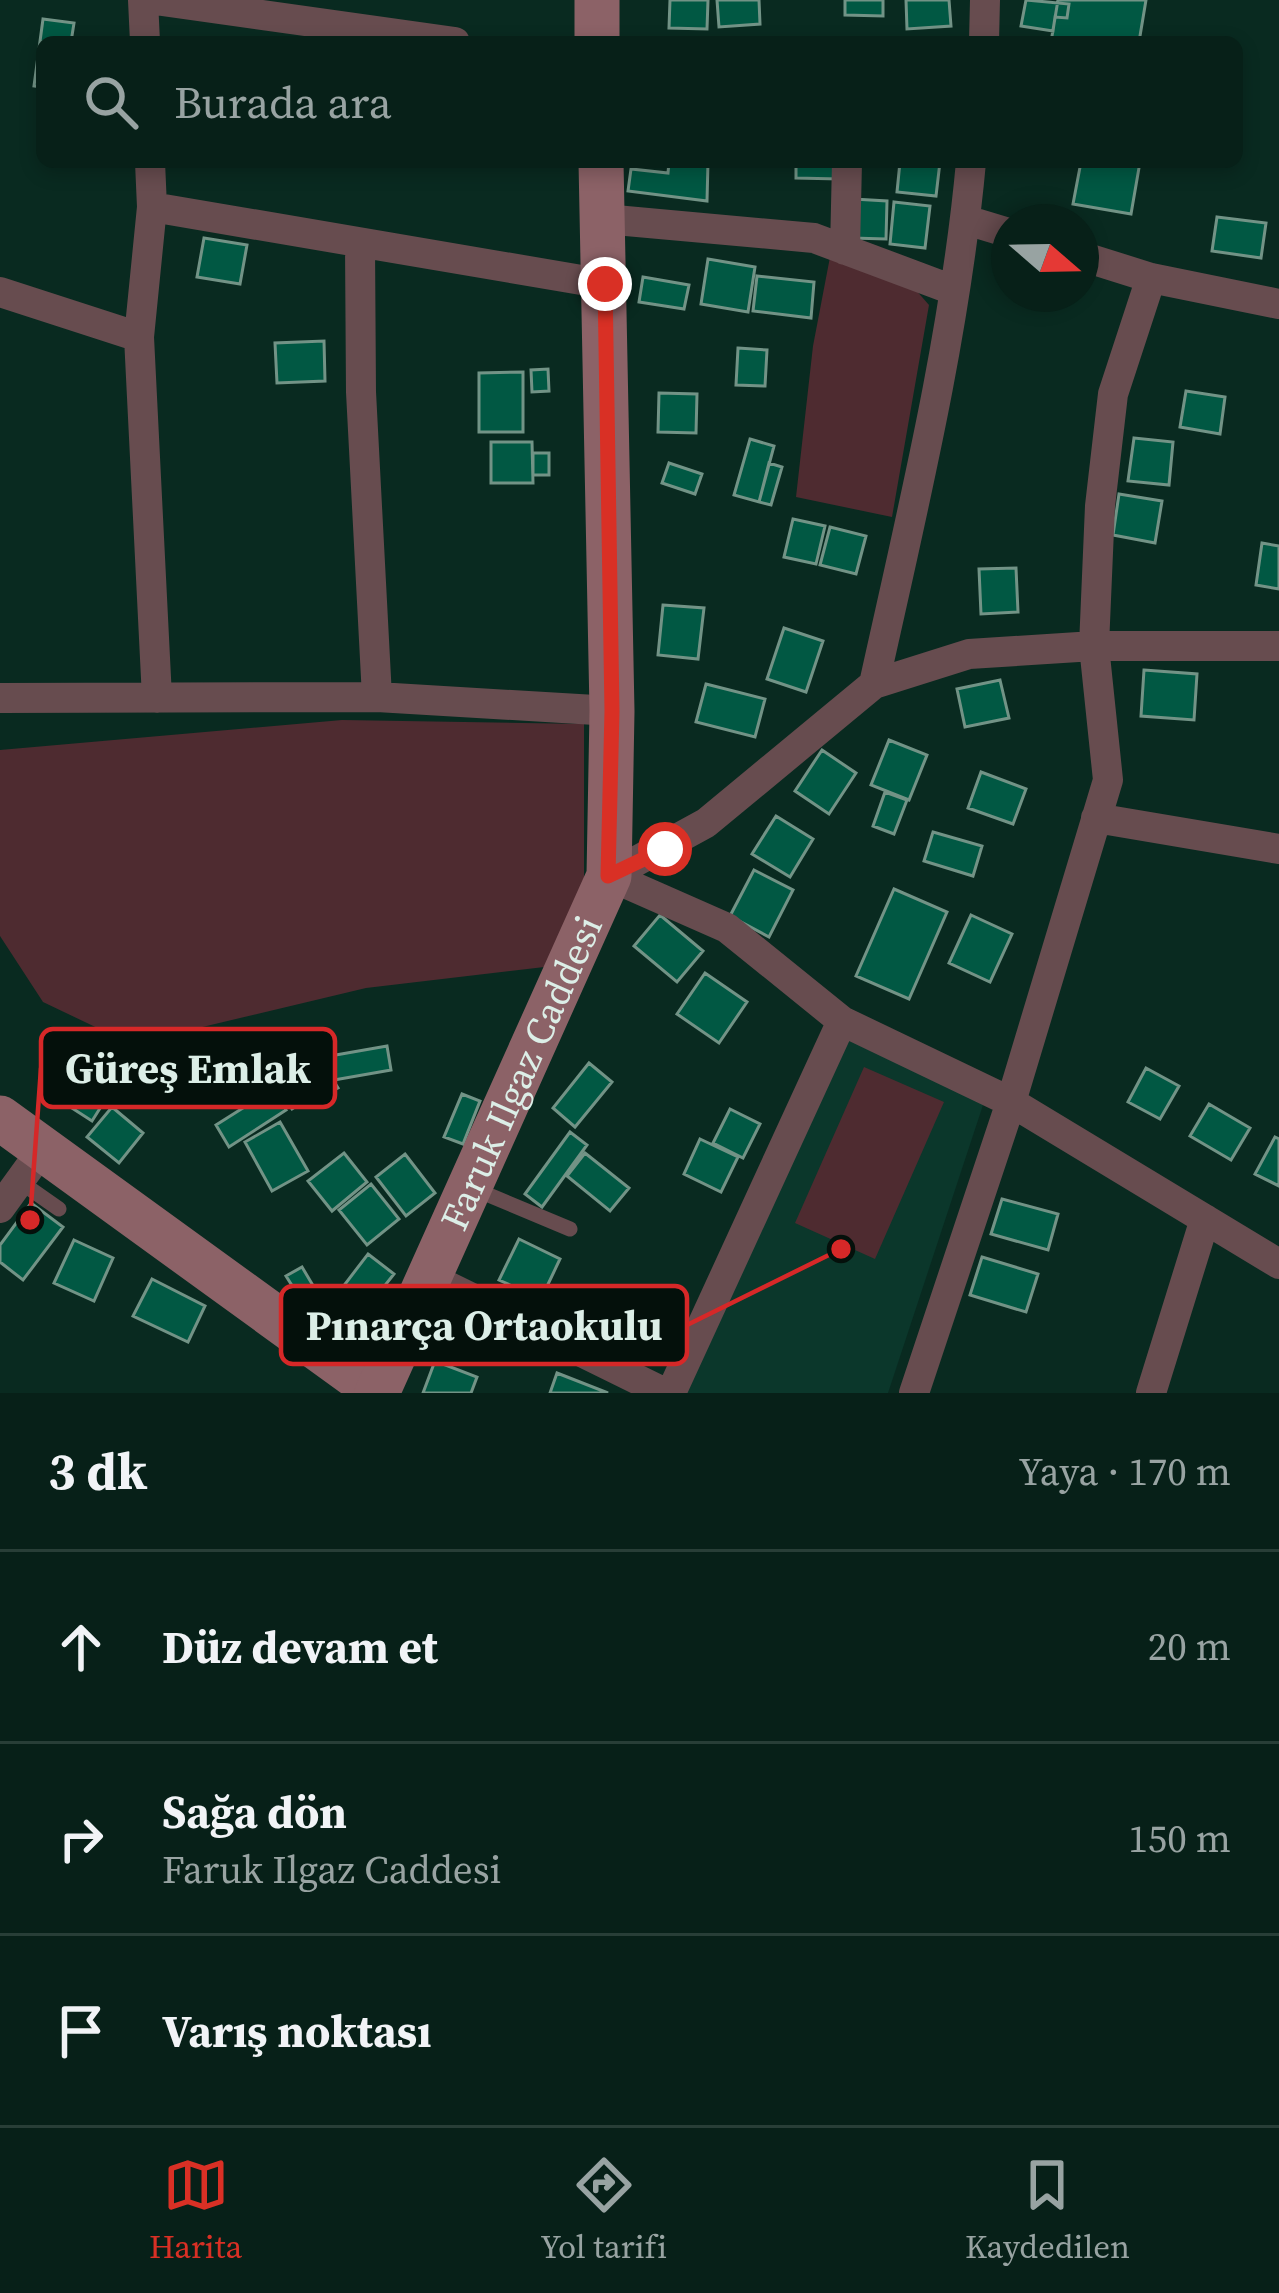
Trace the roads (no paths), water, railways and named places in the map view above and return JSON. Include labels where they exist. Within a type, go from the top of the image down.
[{"type":"street","points":[[143,0],[145,36]]},
{"type":"street","points":[[155,0],[411,36]]},
{"type":"street","points":[[597,0],[597,36]]},
{"type":"street","points":[[984,36],[985,0]]},
{"type":"street","points":[[150,168],[152,207],[139,337],[157,698]]},
{"type":"street","name":"Faruk Ilgaz Caddesi","points":[[378,1393],[608,876],[612,711],[602,168]]},
{"type":"street","points":[[845,250],[847,168]]},
{"type":"street","points":[[874,683],[916,494],[966,220],[970,168]]},
{"type":"street","points":[[152,207],[605,284]]},
{"type":"street","points":[[604,219],[814,238],[953,290]]},
{"type":"street","points":[[966,220],[991,228]]},
{"type":"street","points":[[360,246],[376,697]]},
{"type":"street","points":[[1099,262],[1151,278],[1279,304]]},
{"type":"street","points":[[914,1393],[1011,1102],[1108,780],[1094,646],[1100,506],[1113,394],[1151,278]]},
{"type":"street","points":[[0,292],[139,337]]},
{"type":"street","points":[[608,876],[706,823],[874,683],[969,654],[1094,646],[1279,646]]},
{"type":"street","points":[[0,698],[376,697],[612,711]]},
{"type":"street","points":[[1096,818],[1279,849]]},
{"type":"street","points":[[608,876],[727,928],[842,1021],[1011,1102],[1279,1264]]},
{"type":"street","points":[[431,1278],[668,1393],[842,1021]]},
{"type":"street","points":[[0,1118],[30,1166],[378,1393]]},
{"type":"street","points":[[0,1208],[30,1166]]},
{"type":"street","points":[[1151,1393],[1205,1219]]},
{"type":"lane","points":[[30,1166],[59,1209]]},
{"type":"lane","points":[[470,1187],[570,1229]]},
{"type":"place","name":"Güreş Emlak","points":[[30,1220]]},
{"type":"place","name":"Pınarça Ortaokulu","points":[[841,1249]]}]
